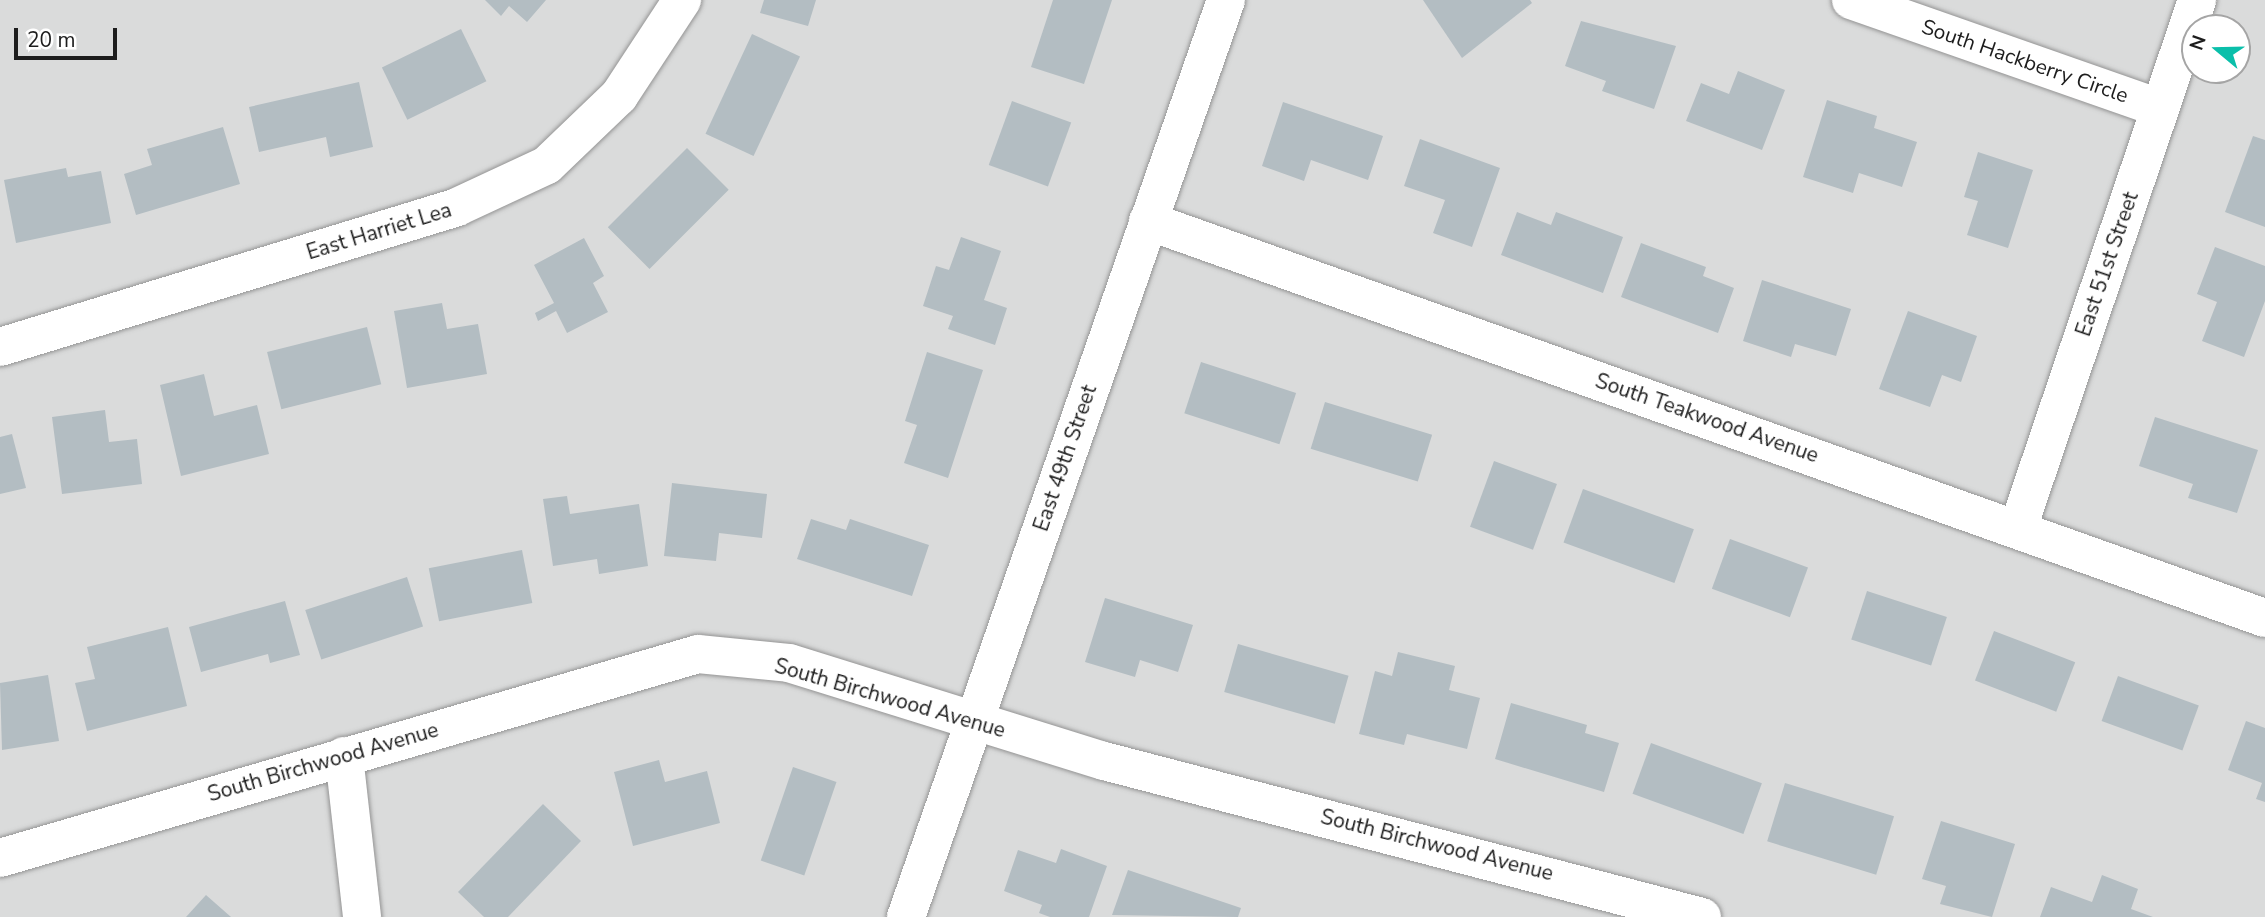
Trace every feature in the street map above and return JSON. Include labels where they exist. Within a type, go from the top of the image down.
[{"type":"street","name":"East Harriet Lea","points":[[0,347],[457,207],[547,165],[619,96],[682,0]]},
{"type":"street","name":"East 49th Street","points":[[906,917],[1226,0]]},
{"type":"street","name":"South Hackberry Circle","points":[[1851,0],[2160,108]]},
{"type":"street","name":"East 51st Street","points":[[2018,528],[2197,0]]},
{"type":"street","name":"South Teakwood Avenue","points":[[1149,221],[2265,618]]},
{"type":"street","name":"South Birchwood Avenue","points":[[0,858],[698,654],[789,663],[973,722],[1702,917]]},
{"type":"street","points":[[344,757],[362,917]]},
{"type":"shaded area","points":[[0,0],[2265,0],[2265,917],[0,917]]},
{"type":"building","points":[[485,0],[546,0],[527,22],[509,6],[501,16]]},
{"type":"building","points":[[764,0],[816,0],[808,26],[760,13]]},
{"type":"building","points":[[1053,0],[1112,0],[1084,84],[1031,67]]},
{"type":"building","points":[[1423,0],[1530,0],[1532,3],[1462,58]]},
{"type":"building","points":[[1581,21],[1676,46],[1654,109],[1602,91],[1606,81],[1565,66]]},
{"type":"building","points":[[461,29],[486,81],[407,120],[382,68]]},
{"type":"building","points":[[752,34],[800,56],[754,156],[706,134]]},
{"type":"building","points":[[1738,71],[1785,90],[1762,150],[1686,121],[1701,83],[1729,94]]},
{"type":"building","points":[[359,82],[373,147],[330,157],[326,137],[259,152],[249,107]]},
{"type":"building","points":[[1827,100],[1877,116],[1874,128],[1917,142],[1902,187],[1859,173],[1853,193],[1803,177]]},
{"type":"building","points":[[1012,101],[1071,123],[1048,186],[989,165]]},
{"type":"building","points":[[1283,102],[1383,136],[1368,180],[1311,160],[1304,181],[1262,166]]},
{"type":"building","points":[[223,127],[240,184],[136,215],[124,174],[152,165],[147,149]]},
{"type":"building","points":[[2253,136],[2265,140],[2265,227],[2225,212]]},
{"type":"building","points":[[1420,139],[1500,168],[1472,247],[1433,233],[1445,200],[1404,186]]},
{"type":"building","points":[[687,148],[729,190],[650,269],[608,227]]},
{"type":"building","points":[[1978,152],[2033,170],[2008,248],[1967,235],[1978,201],[1964,197]]},
{"type":"building","points":[[66,168],[68,177],[101,171],[111,223],[16,243],[4,180]]},
{"type":"building","points":[[1517,212],[1551,225],[1556,212],[1623,237],[1603,293],[1501,255]]},
{"type":"building","points":[[961,237],[1001,251],[984,300],[1007,308],[995,345],[948,329],[953,316],[923,306],[936,266],[949,270]]},
{"type":"building","points":[[584,238],[604,276],[593,283],[608,312],[567,333],[556,311],[538,321],[535,313],[554,303],[534,265]]},
{"type":"building","points":[[1641,243],[1706,267],[1703,276],[1734,288],[1718,333],[1621,297]]},
{"type":"building","points":[[2215,247],[2265,266],[2265,301],[2244,357],[2202,341],[2217,302],[2197,294]]},
{"type":"building","points":[[1762,280],[1851,309],[1836,356],[1795,344],[1791,357],[1743,341]]},
{"type":"building","points":[[442,303],[447,329],[478,324],[487,374],[407,388],[394,311]]},
{"type":"building","points":[[1908,311],[1977,336],[1961,382],[1942,375],[1930,407],[1879,389]]},
{"type":"building","points":[[367,327],[381,384],[281,409],[267,352]]},
{"type":"building","points":[[927,352],[983,370],[948,478],[904,463],[917,425],[905,421]]},
{"type":"building","points":[[1201,362],[1296,393],[1279,444],[1184,413]]},
{"type":"building","points":[[204,374],[214,416],[257,405],[269,454],[181,476],[160,385]]},
{"type":"building","points":[[1325,402],[1432,435],[1418,482],[1311,449]]},
{"type":"building","points":[[105,410],[109,442],[137,439],[142,484],[62,494],[52,417]]},
{"type":"building","points":[[2155,417],[2258,450],[2237,513],[2188,498],[2193,484],[2139,466]]},
{"type":"building","points":[[12,434],[26,488],[0,494],[0,437]]},
{"type":"building","points":[[1494,461],[1557,484],[1533,550],[1470,527]]},
{"type":"building","points":[[672,483],[767,494],[762,538],[719,533],[716,561],[664,556]]},
{"type":"building","points":[[1583,489],[1694,529],[1674,583],[1564,543]]},
{"type":"building","points":[[567,496],[570,514],[639,504],[648,566],[599,574],[597,559],[553,566],[543,499]]},
{"type":"building","points":[[811,519],[846,530],[850,519],[929,545],[912,596],[797,559]]},
{"type":"building","points":[[1730,539],[1808,567],[1790,617],[1712,589]]},
{"type":"building","points":[[522,550],[532,603],[439,621],[429,568]]},
{"type":"building","points":[[407,577],[423,626],[321,660],[305,610]]},
{"type":"building","points":[[1867,591],[1947,617],[1931,665],[1851,640]]},
{"type":"building","points":[[1105,598],[1193,625],[1178,672],[1140,660],[1135,677],[1085,662]]},
{"type":"building","points":[[285,601],[300,655],[270,663],[268,654],[201,672],[189,627]]},
{"type":"building","points":[[168,627],[187,706],[87,731],[75,683],[95,679],[87,647]]},
{"type":"building","points":[[1994,631],[2075,662],[2056,712],[1975,680]]},
{"type":"building","points":[[1238,644],[1349,676],[1335,724],[1224,692]]},
{"type":"building","points":[[1398,652],[1455,666],[1449,690],[1480,698],[1467,749],[1407,734],[1404,745],[1359,734],[1375,671],[1392,676]]},
{"type":"building","points":[[48,675],[59,741],[2,750],[0,683]]},
{"type":"building","points":[[2118,676],[2199,705],[2182,751],[2102,721]]},
{"type":"building","points":[[1511,703],[1587,725],[1585,733],[1619,743],[1604,792],[1495,759]]},
{"type":"building","points":[[2246,721],[2265,728],[2265,802],[2256,799],[2262,783],[2228,770]]},
{"type":"building","points":[[1651,743],[1762,783],[1743,834],[1633,794]]},
{"type":"building","points":[[659,760],[665,782],[707,771],[720,823],[633,846],[614,772]]},
{"type":"building","points":[[793,767],[836,782],[804,876],[761,861]]},
{"type":"building","points":[[1785,783],[1894,816],[1876,875],[1767,841]]},
{"type":"building","points":[[543,804],[581,841],[508,917],[484,917],[458,892]]},
{"type":"building","points":[[1941,821],[2015,844],[1992,917],[1940,904],[1946,886],[1922,879]]},
{"type":"building","points":[[1061,849],[1107,866],[1089,917],[1050,917],[1039,913],[1042,905],[1004,891],[1018,850],[1056,863]]},
{"type":"building","points":[[1128,870],[1241,908],[1238,917],[1112,915]]},
{"type":"building","points":[[2102,875],[2138,889],[2131,909],[2153,917],[2040,917],[2051,887],[2092,902]]},
{"type":"building","points":[[206,895],[231,917],[186,917]]}]
